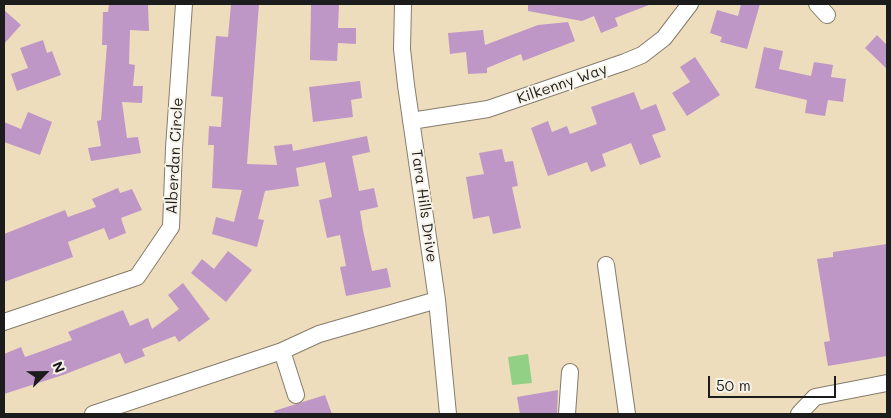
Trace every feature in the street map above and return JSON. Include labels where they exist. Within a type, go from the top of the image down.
[{"type":"street","name":"Alberdan Circle","points":[[4,322],[137,277],[171,227],[174,148],[184,4]]},
{"type":"street","name":"Tara Hills Drive","points":[[403,4],[402,49],[437,300],[449,412]]},
{"type":"street","name":"Kilkenny Way","points":[[411,121],[488,108],[642,55],[664,38],[690,4]]},
{"type":"street","points":[[606,265],[627,414]]},
{"type":"street","points":[[93,414],[282,351],[319,334],[437,300]]},
{"type":"street","points":[[282,351],[296,395]]},
{"type":"street","points":[[567,414],[570,372]]},
{"type":"street","points":[[799,414],[815,397],[887,383]]},
{"type":"green space","points":[[528,354],[532,383],[512,385],[508,357]]},
{"type":"building","points":[[109,4],[148,4],[149,31],[130,30],[129,64],[135,65],[133,86],[143,86],[142,103],[122,102],[127,138],[138,137],[141,153],[91,161],[88,148],[101,146],[97,121],[101,120],[107,45],[102,45],[103,12],[108,12]]},
{"type":"building","points":[[231,4],[259,4],[247,164],[277,165],[274,146],[292,144],[293,151],[367,136],[370,152],[352,156],[359,191],[374,188],[378,207],[360,211],[363,230],[372,271],[387,268],[391,287],[346,296],[340,267],[346,266],[340,235],[327,238],[319,200],[332,197],[325,162],[296,168],[299,186],[265,191],[258,219],[264,220],[257,247],[212,234],[216,217],[234,222],[242,190],[212,188],[214,145],[208,145],[209,126],[221,127],[223,97],[211,96],[216,36],[228,37]]},
{"type":"building","points":[[311,4],[339,4],[338,28],[356,28],[356,44],[338,43],[337,61],[310,60]]},
{"type":"building","points":[[528,4],[649,5],[615,18],[618,26],[601,33],[594,16],[582,21],[528,11]]},
{"type":"building","points":[[741,4],[760,4],[747,49],[720,42],[722,37],[710,33],[717,10],[738,16]]},
{"type":"building","points":[[4,10],[21,25],[4,44]]},
{"type":"building","points":[[568,22],[575,41],[523,61],[521,54],[487,68],[487,73],[468,74],[466,52],[450,54],[448,33],[483,30],[485,45],[538,25]]},
{"type":"building","points":[[877,35],[887,45],[887,69],[865,48]]},
{"type":"building","points":[[43,40],[47,53],[52,51],[61,75],[17,91],[11,74],[28,68],[20,48]]},
{"type":"building","points":[[764,47],[783,51],[779,69],[811,76],[814,62],[833,65],[831,77],[846,79],[843,102],[828,100],[825,116],[805,113],[807,100],[755,88]]},
{"type":"building","points":[[695,57],[720,95],[687,116],[672,93],[690,82],[680,67]]},
{"type":"building","points":[[360,81],[362,98],[351,100],[353,117],[313,122],[309,87]]},
{"type":"building","points":[[634,92],[641,110],[656,104],[666,130],[652,135],[661,157],[640,165],[631,143],[602,154],[606,166],[591,172],[587,162],[548,176],[531,128],[548,121],[552,132],[567,126],[570,134],[597,124],[591,107]]},
{"type":"building","points":[[28,112],[52,122],[40,155],[4,142],[4,122],[21,129]]},
{"type":"building","points":[[502,149],[505,162],[513,161],[518,186],[512,187],[521,228],[493,234],[489,216],[473,219],[466,177],[484,174],[479,153]]},
{"type":"building","points":[[118,188],[120,193],[132,189],[142,210],[121,218],[126,233],[109,240],[104,228],[68,242],[73,257],[4,282],[4,234],[65,210],[68,217],[96,207],[92,199]]},
{"type":"building","points":[[887,244],[887,356],[828,366],[824,342],[830,341],[817,259],[833,257],[833,252]]},
{"type":"building","points":[[228,251],[252,270],[226,302],[191,273],[202,259],[214,269]]},
{"type":"building","points":[[183,283],[210,319],[179,342],[175,336],[142,349],[145,356],[125,364],[120,353],[63,375],[4,394],[4,354],[21,347],[25,357],[45,350],[72,340],[68,332],[123,310],[130,326],[148,318],[152,329],[179,309],[168,295]]},
{"type":"building","points":[[558,390],[557,414],[520,414],[517,397]]},
{"type":"building","points":[[325,395],[332,414],[275,414],[274,411]]}]
